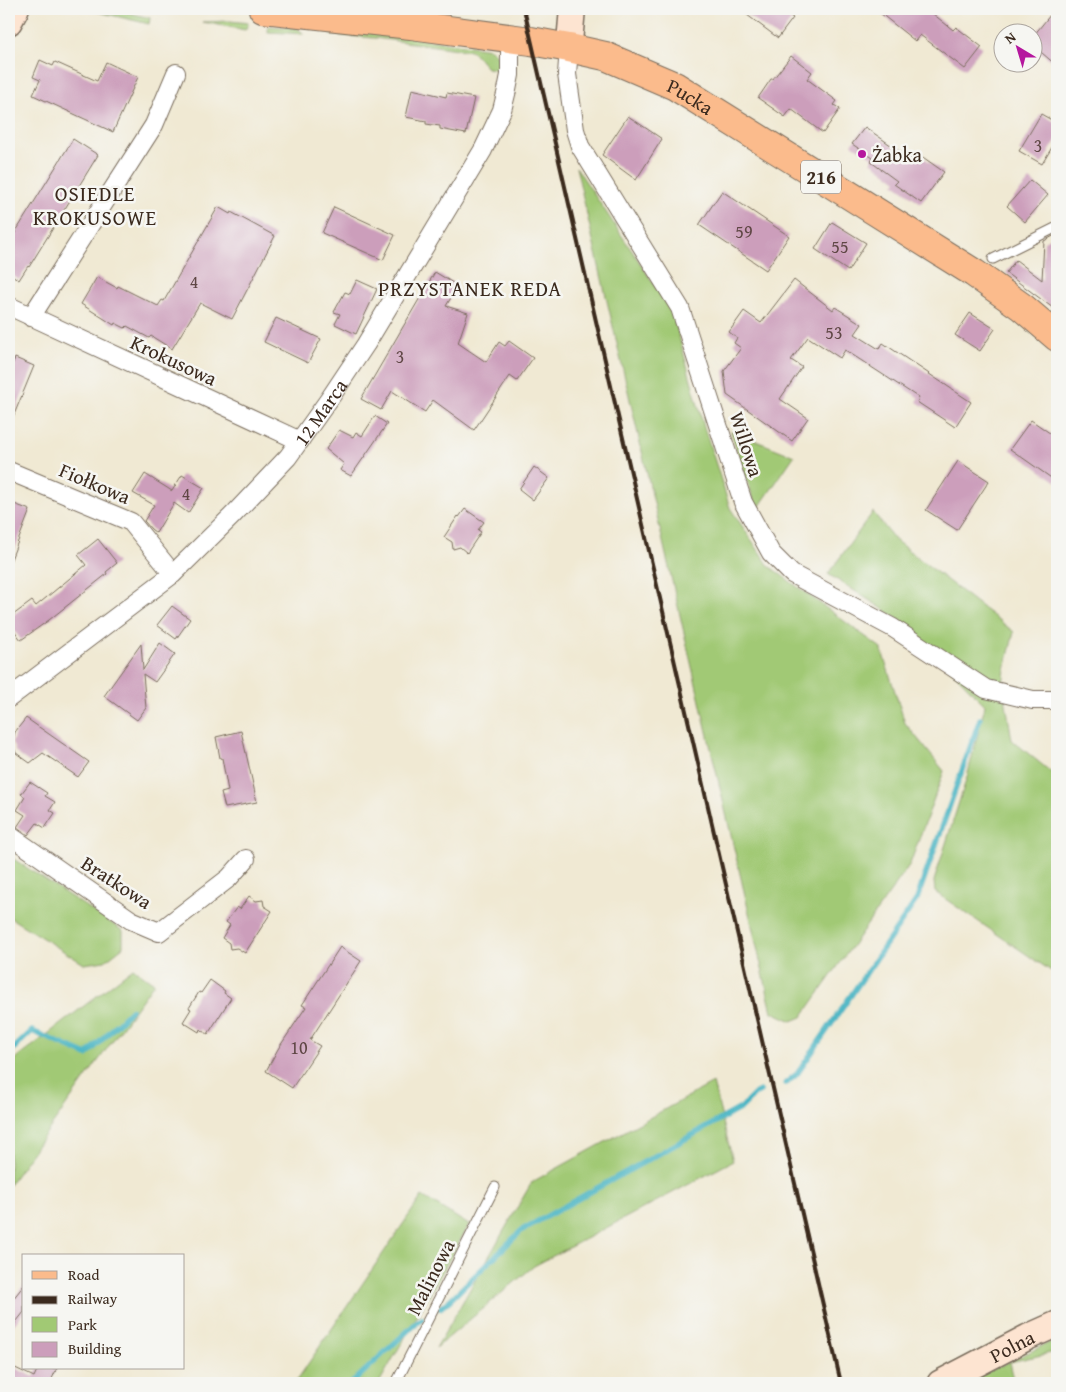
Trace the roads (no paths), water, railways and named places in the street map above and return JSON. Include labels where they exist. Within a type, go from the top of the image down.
[{"type":"main road","name":"Pucka","points":[[262,9],[411,21],[605,56],[675,86],[974,272],[1022,307],[1057,337]]},
{"type":"street","points":[[9,22],[16,9]]},
{"type":"street","points":[[569,48],[571,9]]},
{"type":"street","name":"12 Marca","points":[[9,698],[172,574],[232,516],[288,457],[366,344],[483,150],[502,110],[506,96],[510,75],[510,39]]},
{"type":"street","name":"Willowa","points":[[569,48],[566,74],[575,130],[580,146],[680,308],[743,502],[771,553],[792,574],[893,628],[986,689],[1033,700],[1057,700]]},
{"type":"street","points":[[31,317],[154,125],[176,73]]},
{"type":"street","name":"Krokusowa","points":[[9,306],[300,441]]},
{"type":"street","name":"Fiołkowa","points":[[9,470],[131,522],[172,574]]},
{"type":"street","name":"Bratkowa","points":[[9,835],[131,920],[159,932],[229,878],[246,859]]},
{"type":"street","name":"Polna","points":[[940,1383],[1057,1324]]},
{"type":"lane","points":[[993,260],[1057,227]]},
{"type":"lane","name":"Malinowa","points":[[396,1383],[495,1187]]},
{"type":"waterway","points":[[786,1083],[797,1074],[917,899],[980,719]]},
{"type":"waterway","points":[[9,1053],[32,1031],[87,1055],[131,1010]]},
{"type":"waterway","points":[[440,1308],[522,1230],[741,1108],[760,1091]]},
{"type":"waterway","points":[[352,1383],[422,1319]]},
{"type":"railway","points":[[524,9],[841,1383]]},
{"type":"place","name":"Żabka","points":[[862,154]]},
{"type":"district","name":"OSIEDLE KROKUSOWE","points":[[95,205]]},
{"type":"district","name":"PRZYSTANEK REDA","points":[[470,288]]}]
